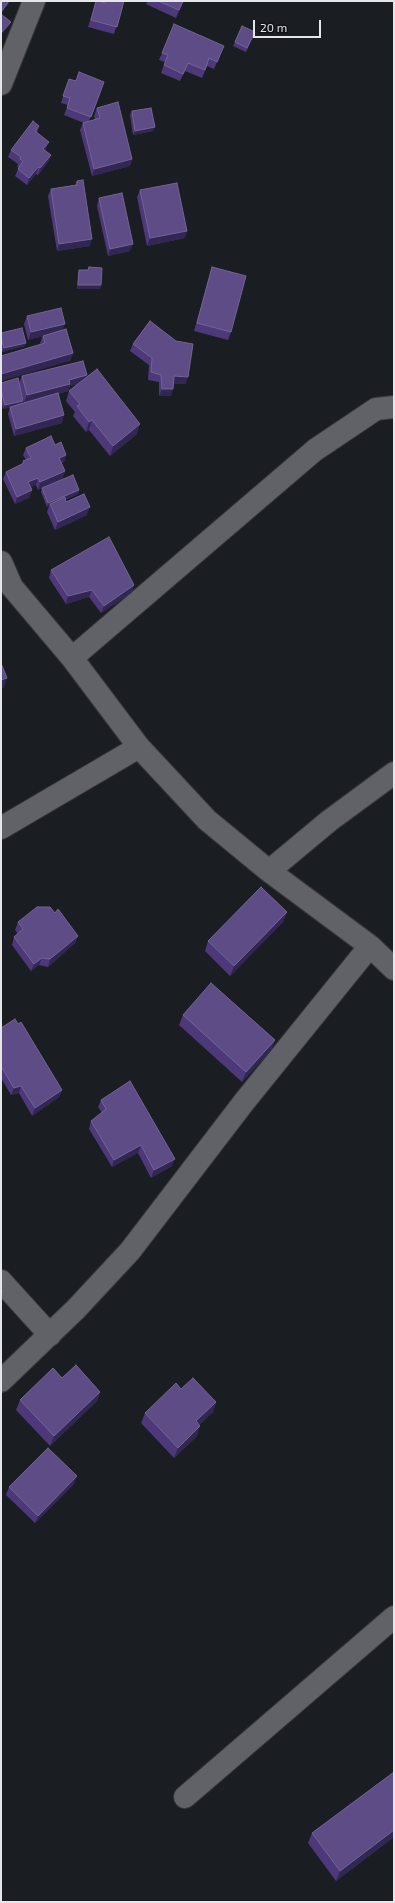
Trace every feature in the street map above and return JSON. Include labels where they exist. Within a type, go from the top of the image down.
[{"type":"street","points":[[1,84],[34,1]]},
{"type":"street","points":[[72,658],[315,450],[376,409],[394,407]]},
{"type":"street","points":[[1,562],[7,589],[72,658],[139,746],[207,820],[269,871],[370,946],[394,969]]},
{"type":"street","points":[[1,828],[139,746]]},
{"type":"street","points":[[269,871],[329,821],[394,773]]},
{"type":"street","points":[[1,1381],[50,1334],[130,1251],[244,1102],[370,946]]},
{"type":"street","points":[[1,1281],[50,1334]]},
{"type":"street","points":[[185,1797],[394,1617]]},
{"type":"building","points":[[1,1],[9,1],[1,12]]},
{"type":"building","points":[[96,1],[105,3],[106,1],[124,1],[117,27],[91,20]]},
{"type":"building","points":[[158,1],[183,1],[179,10]]},
{"type":"building","points":[[1,14],[11,22],[1,33]]},
{"type":"building","points":[[174,24],[224,46],[217,62],[209,58],[205,70],[188,63],[183,74],[164,65],[168,55],[162,53]]},
{"type":"building","points":[[242,26],[255,32],[247,48],[235,42]]},
{"type":"building","points":[[79,72],[104,82],[91,117],[67,108],[70,98],[63,96],[69,79],[76,81]]},
{"type":"building","points":[[118,102],[132,159],[94,169],[83,123],[100,118],[97,108]]},
{"type":"building","points":[[151,108],[155,127],[135,131],[132,111]]},
{"type":"building","points":[[33,121],[39,126],[35,131],[49,142],[43,149],[51,155],[29,178],[18,169],[23,161],[20,159],[21,157],[11,150]]},
{"type":"building","points":[[83,180],[92,239],[59,244],[51,189],[77,185],[77,181]]},
{"type":"building","points":[[177,183],[187,231],[150,238],[140,190]]},
{"type":"building","points":[[122,193],[133,244],[110,249],[99,198]]},
{"type":"building","points":[[89,267],[102,268],[101,285],[78,285],[79,270],[88,270]]},
{"type":"building","points":[[212,267],[246,276],[231,332],[197,323]]},
{"type":"building","points":[[61,308],[65,324],[31,332],[27,316]]},
{"type":"building","points":[[150,321],[176,341],[193,344],[188,377],[174,376],[173,389],[162,389],[161,375],[151,372],[152,358],[133,344]]},
{"type":"building","points":[[22,328],[26,343],[4,348],[1,333]]},
{"type":"building","points":[[66,329],[73,353],[1,374],[1,356],[45,343],[43,336]]},
{"type":"building","points":[[83,361],[87,375],[69,380],[70,384],[27,395],[22,376]]},
{"type":"building","points":[[97,369],[140,424],[113,446],[92,420],[89,422],[77,406],[80,404],[69,391]]},
{"type":"building","points":[[18,378],[23,401],[5,405],[1,390],[1,383]]},
{"type":"building","points":[[58,393],[64,415],[16,429],[10,407]]},
{"type":"building","points":[[51,436],[55,445],[61,442],[66,455],[59,458],[65,471],[40,482],[38,478],[28,482],[32,490],[17,497],[6,472],[24,463],[23,461],[31,458],[26,448]]},
{"type":"building","points":[[73,475],[79,490],[48,503],[42,488]]},
{"type":"building","points":[[84,494],[90,507],[58,522],[50,504],[65,497],[66,502]]},
{"type":"building","points":[[109,537],[134,585],[104,606],[92,590],[68,596],[51,570]]},
{"type":"building","points":[[1,663],[7,678],[1,680]]},
{"type":"building","points":[[261,887],[287,912],[234,966],[208,941]]},
{"type":"building","points":[[37,907],[50,907],[55,913],[58,909],[78,936],[50,959],[42,958],[34,964],[14,937],[23,929],[18,922]]},
{"type":"building","points":[[211,983],[275,1040],[246,1072],[183,1015]]},
{"type":"building","points":[[15,1019],[18,1024],[21,1022],[62,1090],[35,1108],[21,1086],[14,1088],[1,1066],[1,1028]]},
{"type":"building","points":[[130,1081],[175,1159],[154,1170],[141,1145],[114,1160],[91,1121],[106,1109],[101,1100]]},
{"type":"building","points":[[76,1365],[100,1392],[54,1436],[20,1400],[53,1368],[62,1378]]},
{"type":"building","points":[[193,1378],[216,1402],[196,1421],[200,1426],[178,1448],[145,1413],[176,1383],[181,1389]]},
{"type":"building","points":[[48,1448],[77,1476],[38,1516],[9,1487]]},
{"type":"building","points":[[394,1772],[394,1830],[340,1871],[312,1833]]}]
